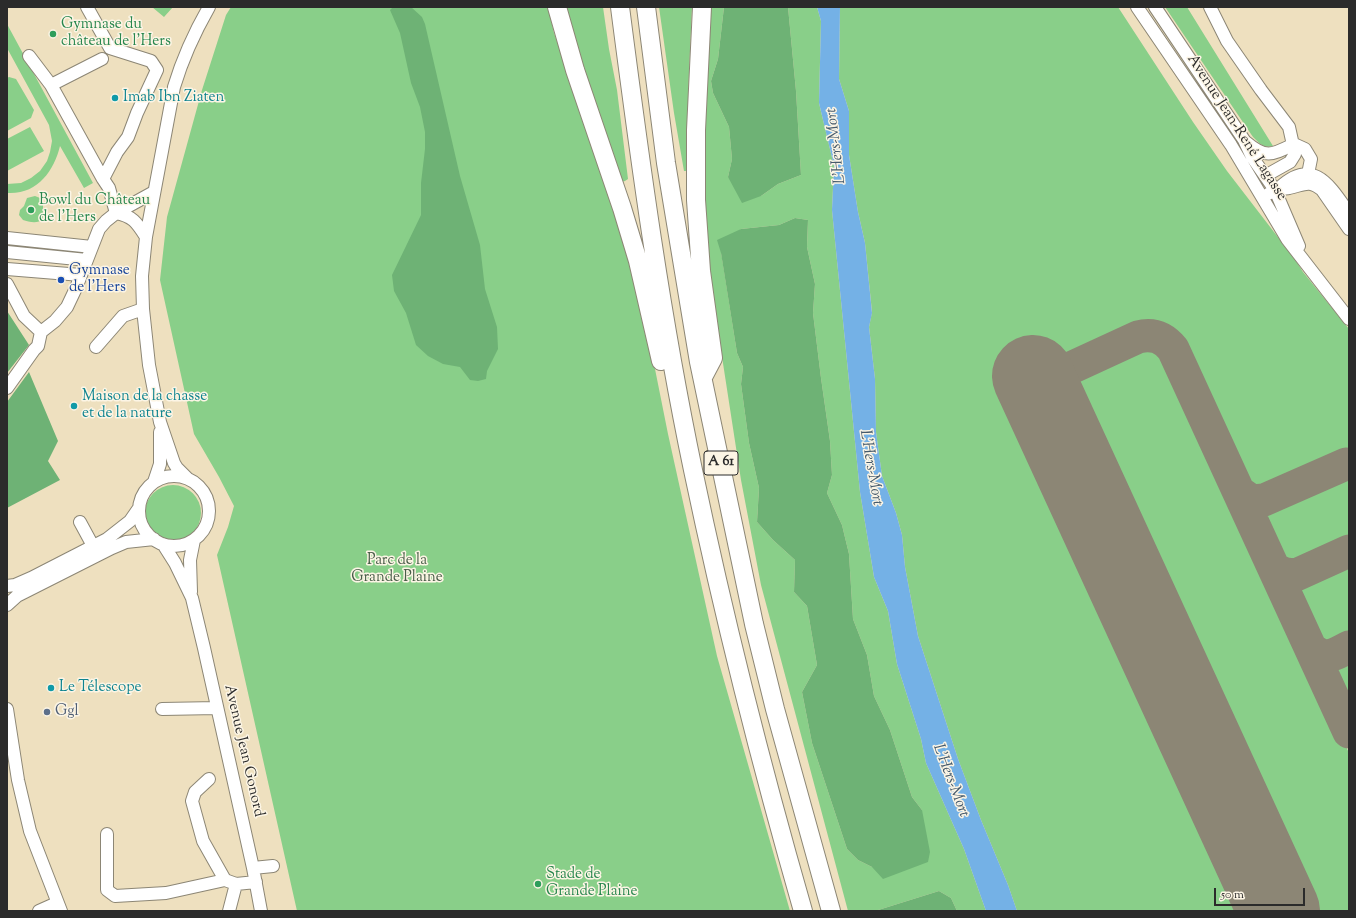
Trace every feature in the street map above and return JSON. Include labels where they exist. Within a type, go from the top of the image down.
[{"type":"highway","points":[[558,7],[575,70],[622,208],[648,304],[658,348],[693,468]]},
{"type":"highway","name":"A 61","points":[[620,7],[642,173],[666,324],[693,468],[751,723],[803,911]]},
{"type":"highway","name":"A 61","points":[[646,7],[666,163],[695,339],[756,631],[775,709],[831,911]]},
{"type":"highway","points":[[702,7],[696,130],[696,200],[700,271],[713,358],[703,377]]},
{"type":"street","points":[[87,7],[110,48],[151,61],[157,70],[137,113],[128,137],[117,152],[103,179]]},
{"type":"street","name":"Avenue Jean Gonord","points":[[209,7],[192,38],[181,64],[174,87],[146,236],[142,276],[143,309],[148,364],[160,422],[174,463],[187,478],[194,481],[204,492],[209,507],[208,522],[200,535],[194,540],[190,560],[192,598],[253,868],[261,911]]},
{"type":"street","name":"Avenue Jean-René Lagasse","points":[[1137,7],[1231,145],[1287,239],[1349,319]]},
{"type":"street","name":"Avenue Jean-René Lagasse","points":[[1155,7],[1244,140],[1265,176],[1276,189],[1307,265]]},
{"type":"street","points":[[1210,7],[1227,41],[1289,127],[1295,154],[1290,162],[1265,176]]},
{"type":"street","points":[[29,56],[51,85],[108,188],[116,213]]},
{"type":"street","points":[[51,85],[102,59]]},
{"type":"street","points":[[1244,140],[1257,150],[1269,154],[1276,153],[1294,144]]},
{"type":"street","points":[[1294,144],[1304,149],[1311,159],[1308,174]]},
{"type":"street","points":[[1262,197],[1285,182],[1298,176],[1308,174],[1321,179],[1329,185],[1349,214]]},
{"type":"street","points":[[1276,189],[1288,189],[1302,184],[1317,186],[1322,190],[1349,229]]},
{"type":"street","points":[[7,388],[38,346],[41,332],[55,321],[67,307],[99,229],[116,213],[154,192]]},
{"type":"street","points":[[116,213],[126,215],[137,222],[146,236]]},
{"type":"street","points":[[7,238],[92,247]]},
{"type":"street","points":[[7,252],[87,260]]},
{"type":"street","points":[[7,269],[81,275]]},
{"type":"street","points":[[7,284],[24,316],[41,332]]},
{"type":"street","points":[[96,347],[123,316],[143,309]]},
{"type":"street","name":"Avenue Jean Gonord","points":[[160,422],[160,464],[154,482],[143,493],[139,508],[139,517],[142,526],[147,533],[158,542],[177,568],[192,598]]},
{"type":"street","points":[[154,482],[166,476],[180,476],[187,478]]},
{"type":"street","points":[[7,586],[16,585],[31,578],[107,539],[130,521],[139,508]]},
{"type":"street","points":[[80,522],[93,546]]},
{"type":"street","points":[[7,605],[16,596],[126,542],[158,542],[176,546],[194,540]]},
{"type":"street","points":[[7,599],[7,605]]},
{"type":"street","points":[[162,709],[217,708]]},
{"type":"street","points":[[7,709],[18,780],[30,831],[59,907],[39,911]]},
{"type":"street","points":[[209,779],[195,792],[192,801],[203,841],[230,882],[229,911]]},
{"type":"street","points":[[107,834],[107,890],[114,896],[166,893],[230,882],[256,882]]},
{"type":"street","points":[[253,868],[273,866]]},
{"type":"green space","points":[[152,7],[173,7],[164,17]]},
{"type":"green space","name":"Parc de la Grande Plaine","points":[[231,7],[548,7],[554,33],[623,233],[653,359],[717,656],[790,911],[297,911],[217,555],[228,527],[234,506],[194,434],[160,280],[167,217],[202,90],[226,15]]},
{"type":"green space","points":[[393,7],[411,7],[422,17],[425,24],[460,176],[480,245],[485,289],[497,327],[498,349],[487,371],[486,379],[478,381],[470,380],[460,367],[443,364],[428,356],[416,345],[406,313],[394,291],[392,275],[421,215],[421,183],[425,149],[425,132],[420,107],[411,83],[400,33],[390,10]]},
{"type":"green space","points":[[564,7],[603,7],[617,90],[628,179],[625,181],[619,181]]},
{"type":"green space","points":[[659,7],[692,7],[686,171],[684,171],[674,113]]},
{"type":"green space","points":[[710,7],[724,7],[718,59],[711,81],[713,93],[729,127],[732,159],[728,177],[761,196],[778,184],[801,175],[796,91],[788,7],[817,7],[821,21],[819,103],[834,166],[832,210],[860,492],[874,577],[888,611],[897,664],[921,739],[926,763],[964,849],[986,911],[957,911],[951,898],[939,891],[875,911],[848,911],[761,585],[741,480],[710,279],[706,241],[704,157]],"holes":[[[795,218],[808,220],[807,247],[815,284],[813,313],[830,441],[832,475],[827,493],[842,525],[849,554],[853,619],[867,655],[874,696],[890,730],[912,797],[922,810],[872,867],[858,860],[847,849],[812,743],[802,692],[817,665],[807,606],[794,592],[795,560],[773,540],[757,522],[759,488],[749,443],[741,384],[743,367],[737,353],[721,252],[741,229],[779,225]]]},
{"type":"green space","points":[[724,7],[788,7],[796,91],[801,175],[778,184],[761,196],[742,203],[728,177],[732,159],[729,127],[713,93],[711,81],[718,59]]},
{"type":"green space","points":[[840,7],[1118,7],[1227,171],[1284,245],[1286,245],[1303,272],[1349,329],[1349,456],[1258,495],[1252,493],[1245,487],[1182,348],[1172,336],[1162,330],[1151,327],[1136,328],[1010,385],[1251,911],[1017,911],[958,759],[918,636],[905,567],[902,535],[896,513],[882,476],[876,432],[875,379],[869,327],[872,312],[865,243],[858,212],[849,155],[849,111],[839,79]]},
{"type":"green space","points":[[1165,7],[1187,7],[1273,146],[1264,146],[1253,137]]},
{"type":"green space","points":[[7,24],[93,183],[84,188],[60,146],[49,172],[42,180],[27,190],[18,193],[7,193],[7,184],[21,183],[40,171],[47,161],[52,141],[49,125],[7,48]]},
{"type":"green space","points":[[9,77],[16,79],[34,110],[31,118],[7,131],[7,78]]},
{"type":"green space","points":[[30,127],[44,151],[7,171],[7,139]]},
{"type":"green space","name":"Bowl du Château de l'Hers","points":[[35,196],[40,198],[43,202],[43,219],[36,222],[23,220],[19,215],[20,210],[24,206],[27,198]]},
{"type":"green space","points":[[795,218],[808,220],[807,247],[815,284],[813,313],[830,441],[832,475],[827,493],[842,525],[849,554],[853,619],[867,655],[874,696],[890,730],[912,797],[922,810],[930,852],[928,862],[883,879],[872,867],[858,860],[847,849],[812,743],[802,692],[817,665],[807,606],[794,592],[795,560],[773,540],[757,522],[759,488],[749,443],[741,384],[743,367],[737,353],[721,253],[717,240],[741,229],[779,225]]},
{"type":"green space","points":[[7,311],[29,345],[7,373]]},
{"type":"green space","points":[[1147,343],[1159,347],[1171,362],[1349,753],[1349,911],[1309,911],[1075,403],[1076,383],[1082,374],[1110,359]]},
{"type":"green space","points":[[29,372],[58,441],[48,461],[60,480],[7,508],[7,402]]},
{"type":"green space","points":[[1347,471],[1349,474],[1349,544],[1305,563],[1287,563],[1279,560],[1261,522],[1263,510]]},
{"type":"green space","points":[[168,485],[178,485],[193,493],[199,502],[201,513],[199,524],[193,533],[178,541],[168,541],[157,536],[150,529],[145,518],[145,508],[150,497],[157,490]]},
{"type":"green space","points":[[1349,559],[1349,641],[1326,648],[1316,640],[1297,598],[1301,584],[1311,576]]},
{"type":"green space","points":[[1349,656],[1349,711],[1337,685],[1333,671],[1337,663]]},
{"type":"green space","points":[[939,891],[951,898],[957,911],[875,911]]},
{"type":"water","name":"L'Hers-Mort","points":[[817,7],[840,7],[839,79],[849,111],[849,155],[858,212],[865,243],[872,313],[869,327],[875,379],[876,432],[882,476],[896,513],[902,535],[905,567],[918,636],[958,759],[1017,911],[986,911],[964,849],[926,763],[921,739],[897,664],[888,611],[874,577],[860,492],[832,210],[834,166],[819,103],[821,21]]},
{"type":"taxiway","points":[[1049,409],[1048,393],[1050,384],[1062,372],[1138,337],[1158,337],[1170,345],[1349,732]]},
{"type":"taxiway","points":[[1239,492],[1252,501],[1264,500],[1346,464]]},
{"type":"taxiway","points":[[1274,569],[1285,574],[1296,575],[1349,551]]},
{"type":"taxiway","points":[[1311,649],[1321,655],[1330,656],[1349,647]]},
{"type":"runway","points":[[1033,376],[1279,911]]},
{"type":"place","name":"Gymnase du château de l'Hers","points":[[53,34]]},
{"type":"place","name":"Imab Ibn Ziaten","points":[[115,98]]},
{"type":"place","name":"Bowl du Château de l'Hers","points":[[31,210]]},
{"type":"place","name":"Gymnase de l'Hers","points":[[61,280]]},
{"type":"place","name":"Maison de la chasse et de la nature","points":[[74,406]]},
{"type":"place","name":"Le Télescope","points":[[51,688]]},
{"type":"place","name":"Ggl","points":[[47,712]]},
{"type":"place","name":"Stade de Grande Plaine","points":[[538,884]]}]
